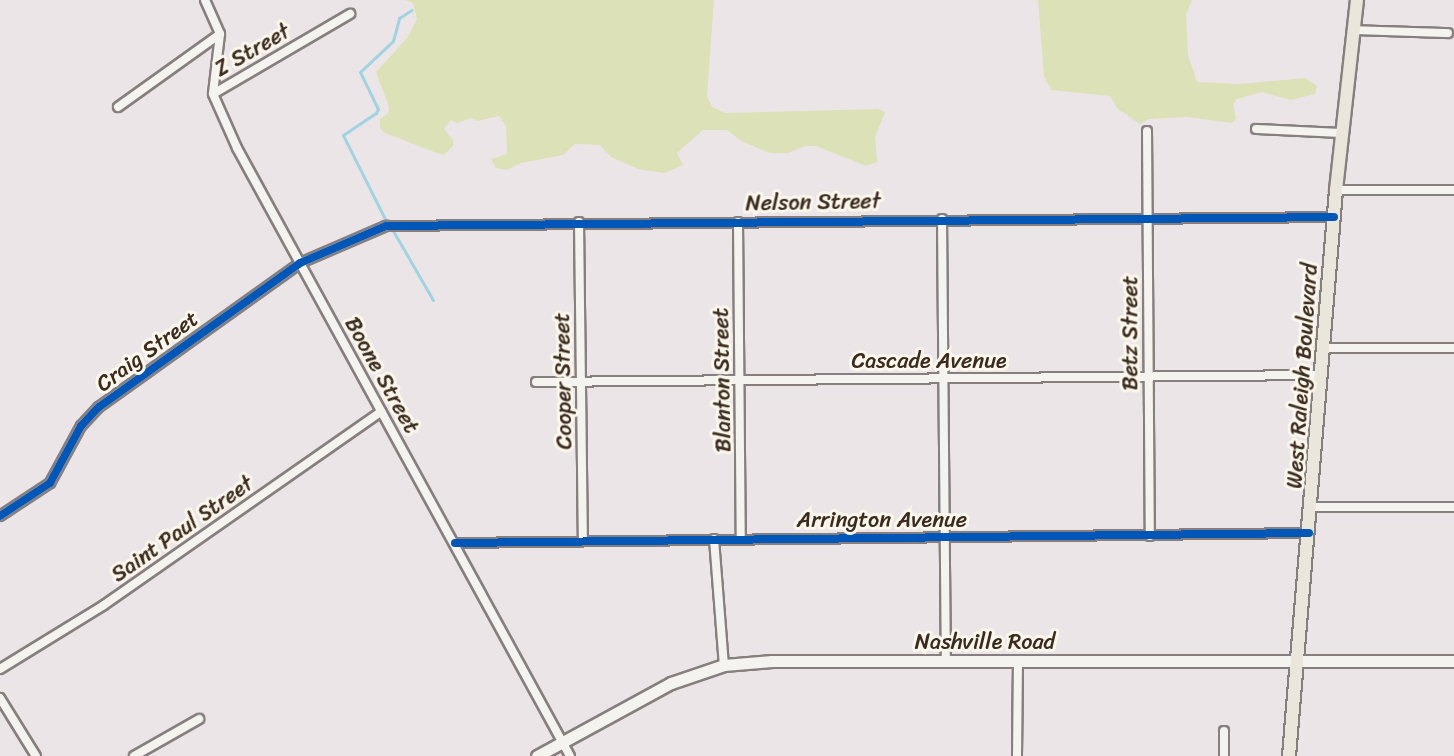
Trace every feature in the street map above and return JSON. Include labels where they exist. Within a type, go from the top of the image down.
[{"type":"main road","name":"West Raleigh Boulevard","points":[[1289,756],[1300,661],[1336,190],[1357,0]]},
{"type":"main road","name":"Nashville Road","points":[[537,756],[671,683],[724,665],[1454,661]]},
{"type":"street","points":[[205,0],[220,34],[213,94]]},
{"type":"street","name":"Z Street","points":[[213,94],[350,14]]},
{"type":"street","points":[[1352,30],[1448,33]]},
{"type":"street","points":[[118,107],[220,34]]},
{"type":"street","name":"Boone Street","points":[[213,94],[237,148],[570,756]]},
{"type":"street","points":[[1256,129],[1342,133]]},
{"type":"street","name":"Betz Street","points":[[1147,131],[1150,536]]},
{"type":"street","points":[[1336,190],[1454,190]]},
{"type":"street","name":"Nelson Street","points":[[300,263],[398,224],[1334,217]]},
{"type":"street","points":[[942,219],[946,662]]},
{"type":"street","name":"Cooper Street","points":[[579,222],[583,540]]},
{"type":"street","name":"Blanton Street","points":[[738,222],[741,538]]},
{"type":"street","name":"Craig Street","points":[[0,516],[50,483],[88,415],[300,263]]},
{"type":"street","points":[[1325,348],[1454,348]]},
{"type":"street","name":"Cascade Avenue","points":[[536,382],[1322,375]]},
{"type":"street","name":"Saint Paul Street","points":[[0,669],[104,605],[381,412]]},
{"type":"street","points":[[1312,507],[1454,507]]},
{"type":"street","name":"Arrington Avenue","points":[[455,543],[1309,533]]},
{"type":"street","points":[[714,539],[724,665]]},
{"type":"street","points":[[1017,756],[1018,662]]},
{"type":"street","points":[[0,698],[36,756]]},
{"type":"street","points":[[134,756],[199,719]]},
{"type":"street","points":[[1224,731],[1224,756]]},
{"type":"green space","points":[[405,0],[714,0],[707,96],[712,107],[725,113],[878,109],[885,112],[875,137],[877,162],[866,166],[816,146],[805,146],[788,153],[770,153],[741,141],[727,130],[703,130],[677,153],[683,165],[664,173],[638,169],[611,157],[600,145],[575,144],[563,155],[521,163],[507,170],[496,168],[491,159],[507,154],[506,126],[499,116],[477,121],[471,118],[457,123],[451,120],[444,129],[453,140],[453,146],[444,155],[434,152],[383,132],[380,127],[380,119],[389,113],[389,107],[376,72],[408,37],[417,19],[413,3]]},
{"type":"green space","points":[[1038,0],[1192,0],[1186,15],[1188,55],[1197,82],[1238,84],[1305,78],[1317,86],[1315,94],[1291,100],[1261,92],[1237,99],[1233,105],[1236,118],[1232,123],[1187,117],[1149,119],[1140,124],[1118,109],[1110,96],[1051,90],[1044,76]]},
{"type":"waterway","points":[[387,223],[343,135],[376,113],[378,109],[360,72],[393,41],[399,18],[412,10]]},
{"type":"waterway","points":[[392,229],[433,300]]},
{"type":"cycle path","points":[[0,516],[50,483],[81,426],[99,407],[300,263],[386,226],[1334,217]]},
{"type":"cycle path","points":[[455,543],[1309,533]]}]
